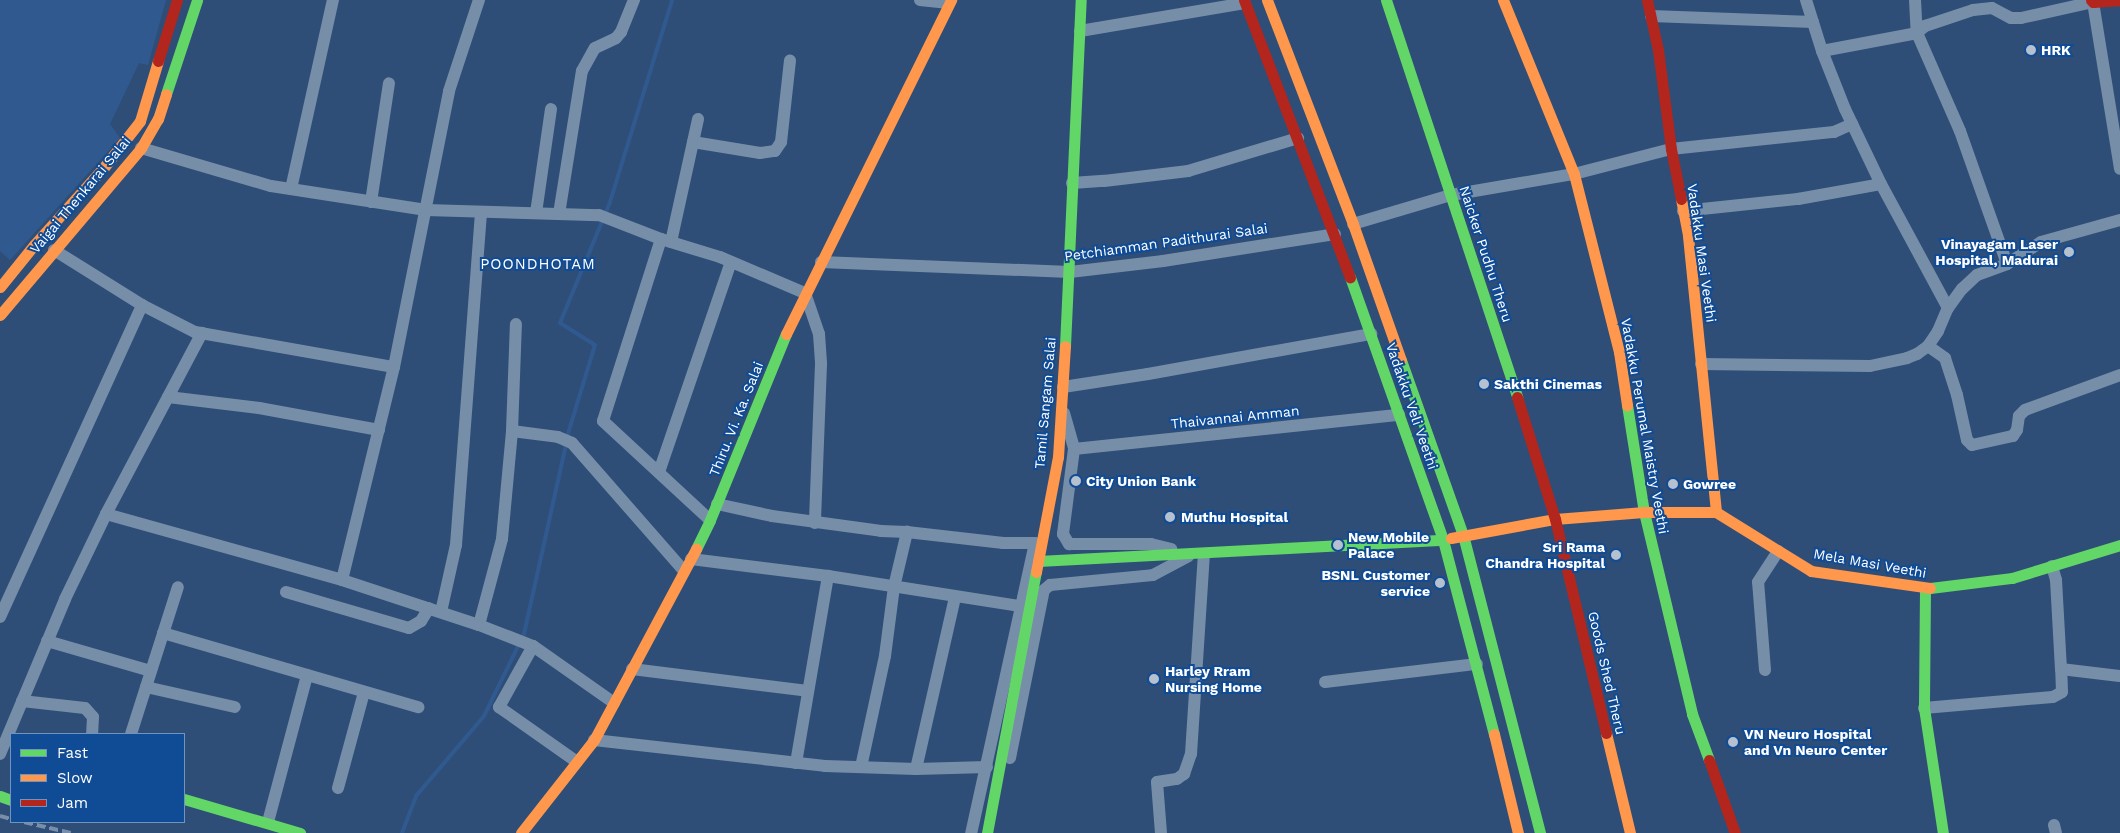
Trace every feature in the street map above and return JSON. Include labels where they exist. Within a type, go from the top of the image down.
[{"type":"main road","name":"Vaigai Thenkarai Salai","points":[[0,287],[34,245],[105,166],[140,121],[177,0]]},
{"type":"main road","name":"Vaigai Thenkarai Salai","points":[[0,316],[141,148],[158,119],[197,0]]},
{"type":"main road","name":"Tamil Sangam Salai","points":[[987,833],[1058,457],[1070,272],[1072,183],[1081,0]]},
{"type":"main road","name":"Vadakku Veli Veethi","points":[[1267,0],[1353,224],[1463,535],[1540,833]]},
{"type":"main road","name":"Naicker Pudhu Theru","points":[[1386,0],[1555,519]]},
{"type":"main road","name":"Vadakku Perumal Maistry Veethi","points":[[1503,0],[1574,174],[1619,352],[1644,512],[1692,714],[1735,833]]},
{"type":"main road","name":"Vadakku Masi Veethi","points":[[1647,0],[1658,50],[1671,149],[1683,212],[1716,512]]},
{"type":"main road","points":[[2092,1],[2119,0]]},
{"type":"main road","name":"Vadakku Veli Veethi","points":[[1245,1],[1335,234],[1444,540],[1477,664],[1518,833]]},
{"type":"main road","name":"Thiru. Vi. Ka. Salai","points":[[521,833],[594,740],[691,559],[717,504],[805,293],[950,2]]},
{"type":"main road","points":[[1038,561],[1153,557],[1444,540],[1555,519],[1644,512],[1716,512]]},
{"type":"main road","name":"Mela Masi Veethi","points":[[1716,512],[1811,571],[1925,589],[2012,578],[2120,546]]},
{"type":"main road","name":"Goods Shed Theru","points":[[1555,519],[1630,833]]},
{"type":"main road","points":[[1925,589],[1924,708],[1943,833]]},
{"type":"main road","points":[[185,798],[300,833]]},
{"type":"street","points":[[291,189],[327,19],[333,0]]},
{"type":"street","points":[[342,580],[394,367],[449,91],[480,0]]},
{"type":"street","points":[[559,214],[582,71],[594,48],[616,38],[621,32],[634,0]]},
{"type":"street","points":[[920,0],[950,2]]},
{"type":"street","points":[[1806,0],[1822,51],[1852,124],[1881,184],[1948,308]]},
{"type":"street","points":[[1915,0],[1916,33],[1960,131],[2007,264]]},
{"type":"street","points":[[1080,31],[1245,1]]},
{"type":"street","points":[[1822,51],[1916,33],[1925,26],[1973,10],[1992,8],[2011,18],[2022,18],[2092,1],[2120,169]]},
{"type":"street","points":[[1651,16],[1813,22]]},
{"type":"street","points":[[693,142],[760,153],[775,152],[781,142],[790,60]]},
{"type":"street","points":[[371,202],[388,83]]},
{"type":"street","points":[[536,213],[551,109]]},
{"type":"street","points":[[698,119],[666,240],[603,420],[710,520]]},
{"type":"street","points":[[1353,224],[1451,195],[1574,174],[1671,149],[1834,132],[1852,124]]},
{"type":"street","points":[[1072,183],[1104,182],[1188,171],[1298,138]]},
{"type":"street","points":[[141,148],[271,186],[371,202],[426,210],[605,217],[731,262],[805,293],[820,334],[821,364],[815,522]]},
{"type":"street","points":[[1683,212],[1798,199],[1881,184]]},
{"type":"street","points":[[442,612],[456,545],[460,509],[481,212]]},
{"type":"street","points":[[1701,364],[1870,366],[1907,358],[1918,354],[1928,346],[1938,331],[1948,308],[1962,288],[1977,275],[2007,264],[2041,242],[2120,220]]},
{"type":"street","name":"Petchiamman Padithurai Salai","points":[[821,262],[1070,272],[1163,261],[1335,234]]},
{"type":"street","points":[[54,250],[142,305],[202,333],[394,367]]},
{"type":"street","points":[[659,472],[731,262]]},
{"type":"street","points":[[0,618],[142,305]]},
{"type":"street","points":[[480,625],[502,539],[512,431],[516,324]]},
{"type":"street","points":[[0,754],[47,641],[106,514],[202,333]]},
{"type":"street","points":[[1062,387],[1148,374],[1371,334]]},
{"type":"street","points":[[1928,346],[1945,358],[1957,395],[1967,440],[1972,445],[2013,436],[2017,430],[2019,416],[2025,410],[2120,375]]},
{"type":"street","points":[[168,397],[259,408],[378,430]]},
{"type":"street","points":[[1062,406],[1074,449],[1063,534],[1070,544],[1151,544],[1190,554]]},
{"type":"street","name":"Thaivannai Amman","points":[[1074,449],[1399,415]]},
{"type":"street","points":[[512,431],[558,437],[572,443],[684,571]]},
{"type":"street","points":[[717,504],[772,516],[881,532],[907,532],[1003,543],[1036,542],[1020,606],[987,767],[971,833]]},
{"type":"street","points":[[106,514],[342,580],[480,625],[533,646],[614,704]]},
{"type":"street","points":[[861,767],[885,656],[894,587],[907,532]]},
{"type":"street","points":[[1765,670],[1758,582],[1778,551]]},
{"type":"street","points":[[994,833],[1044,590],[1050,585],[1153,575],[1190,554]]},
{"type":"street","points":[[1161,833],[1157,782],[1177,779],[1184,774],[1191,754],[1204,554]]},
{"type":"street","points":[[691,559],[828,576],[1020,606]]},
{"type":"street","points":[[1924,708],[2053,697],[2062,692],[2056,580],[2052,566]]},
{"type":"street","points":[[796,763],[828,576]]},
{"type":"street","points":[[131,733],[178,587]]},
{"type":"street","points":[[286,592],[409,628],[421,621],[429,608]]},
{"type":"street","points":[[916,769],[955,597]]},
{"type":"street","points":[[163,633],[418,708]]},
{"type":"street","points":[[47,641],[151,671]]},
{"type":"street","points":[[533,646],[499,708],[577,762]]},
{"type":"street","points":[[1325,682],[1477,664]]},
{"type":"street","points":[[2062,668],[2120,676]]},
{"type":"street","points":[[632,670],[808,691]]},
{"type":"street","points":[[268,822],[307,675]]},
{"type":"street","points":[[146,687],[235,707]]},
{"type":"street","points":[[338,788],[364,692]]},
{"type":"street","points":[[22,701],[85,708],[93,717],[92,733]]},
{"type":"street","points":[[594,740],[796,763],[916,769],[987,767]]},
{"type":"water","points":[[0,0],[166,0],[148,65],[139,63],[110,124],[120,138],[10,260],[0,251]]},
{"type":"waterway","points":[[567,437],[595,345],[560,323],[610,202],[672,0]]},
{"type":"waterway","points":[[402,833],[416,796],[484,716],[524,634],[566,444]]},
{"type":"railway","points":[[0,816],[10,819]]},
{"type":"railway","points":[[28,823],[71,833]]},
{"type":"traffic: fast","points":[[166,94],[197,0]]},
{"type":"traffic: fast","points":[[1065,346],[1081,0]]},
{"type":"traffic: fast","points":[[1386,0],[1517,397]]},
{"type":"traffic: fast","points":[[1350,277],[1443,540],[1494,734]]},
{"type":"traffic: fast","points":[[696,549],[710,520],[786,334]]},
{"type":"traffic: fast","points":[[1401,360],[1463,535],[1540,833]]},
{"type":"traffic: fast","points":[[1627,405],[1644,512],[1692,714],[1709,760]]},
{"type":"traffic: fast","points":[[1038,561],[1443,540]]},
{"type":"traffic: fast","points":[[1930,588],[2012,578],[2120,545]]},
{"type":"traffic: fast","points":[[987,833],[1036,572]]},
{"type":"traffic: fast","points":[[1925,589],[1924,708],[1943,833]]},
{"type":"traffic: fast","points":[[0,796],[10,800]]},
{"type":"traffic: fast","points":[[185,799],[300,833]]},
{"type":"traffic: slow","points":[[786,334],[951,0]]},
{"type":"traffic: slow","points":[[1267,0],[1353,224],[1401,360]]},
{"type":"traffic: slow","points":[[1503,0],[1574,174],[1619,352],[1627,405]]},
{"type":"traffic: slow","points":[[0,287],[34,245],[105,166],[140,121],[158,61]]},
{"type":"traffic: slow","points":[[0,315],[141,148],[158,119],[166,94]]},
{"type":"traffic: slow","points":[[1681,199],[1688,236],[1716,512]]},
{"type":"traffic: slow","points":[[1036,572],[1058,457],[1065,346]]},
{"type":"traffic: slow","points":[[1451,538],[1555,519],[1644,512],[1716,512]]},
{"type":"traffic: slow","points":[[1716,512],[1811,571],[1930,588]]},
{"type":"traffic: slow","points":[[521,833],[594,740],[696,549]]},
{"type":"traffic: slow","points":[[1606,733],[1630,833]]},
{"type":"traffic: slow","points":[[1494,734],[1518,833]]},
{"type":"traffic: jam","points":[[158,61],[177,0]]},
{"type":"traffic: jam","points":[[1244,0],[1350,277]]},
{"type":"traffic: jam","points":[[1647,0],[1658,50],[1671,149],[1681,199]]},
{"type":"traffic: jam","points":[[2091,0],[2093,2],[2119,0]]},
{"type":"traffic: jam","points":[[1517,397],[1555,519],[1606,733]]},
{"type":"traffic: jam","points":[[1709,760],[1735,833]]},
{"type":"place","name":"HRK","points":[[2031,50]]},
{"type":"place","name":"Vinayagam Laser Hospital, Madurai","points":[[2069,252]]},
{"type":"place","name":"Sakthi Cinemas","points":[[1484,384]]},
{"type":"place","name":"City Union Bank","points":[[1076,481]]},
{"type":"place","name":"Gowree","points":[[1673,484]]},
{"type":"place","name":"Muthu Hospital","points":[[1170,517]]},
{"type":"place","name":"New Mobile Palace","points":[[1338,545]]},
{"type":"place","name":"Sri Rama Chandra Hospital","points":[[1616,555]]},
{"type":"place","name":"BSNL Customer service","points":[[1440,583]]},
{"type":"place","name":"Harley Rram Nursing Home","points":[[1154,679]]},
{"type":"place","name":"VN Neuro Hospital and Vn Neuro Center","points":[[1733,742]]},
{"type":"district","name":"POONDHOTAM","points":[[538,265]]}]
